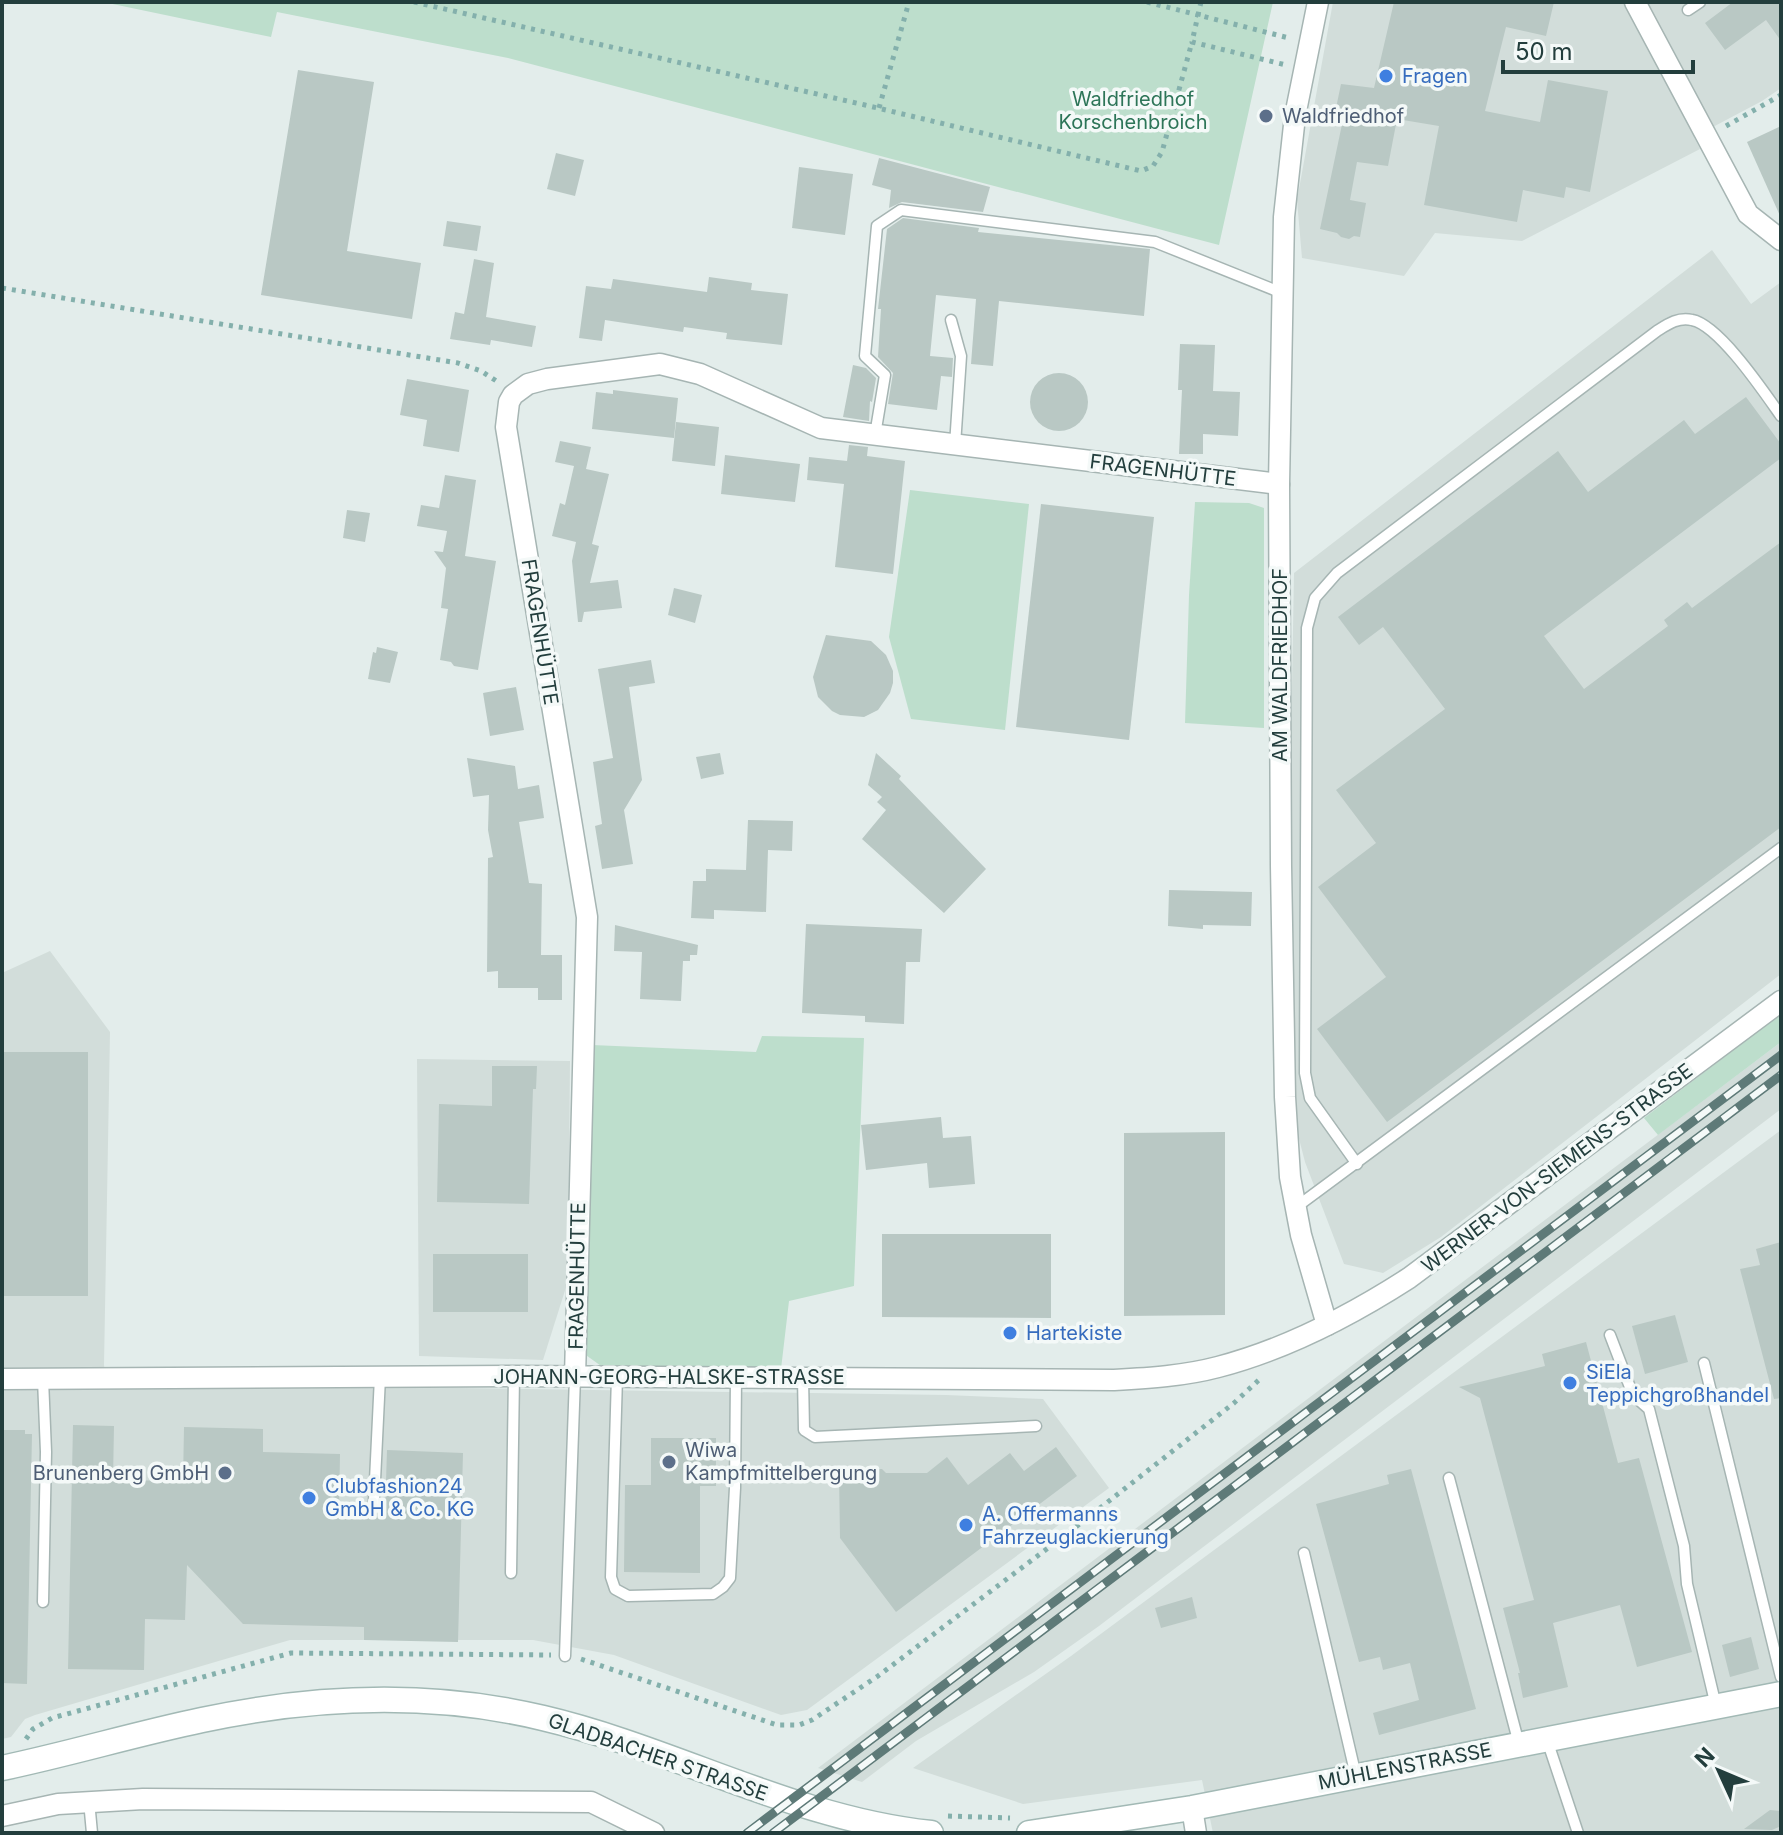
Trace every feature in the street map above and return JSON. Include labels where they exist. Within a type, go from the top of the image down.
[{"type":"street","name":"AM WALDFRIEDHOF","points":[[1318,2],[1303,69],[1289,162],[1279,484],[1285,1097],[1295,1208],[1327,1325]]},
{"type":"street","points":[[1635,2],[1748,214],[1781,240]]},
{"type":"street","name":"FRAGENHÜTTE","points":[[575,1377],[587,917],[506,427],[507,410],[513,395],[528,384],[547,379],[660,364],[700,374],[821,428],[1279,484]]},
{"type":"street","name":"WERNER-VON-SIEMENS-STRASSE","points":[[1327,1325],[1375,1300],[1441,1256],[1781,1001]]},
{"type":"street","name":"JOHANN-GEORG-HALSKE-STRASSE","points":[[2,1379],[514,1376],[1114,1380],[1153,1378],[1217,1367],[1287,1344],[1327,1325]]},
{"type":"street","name":"MÜHLENSTRASSE","points":[[1029,1833],[1192,1808],[1781,1694]]},
{"type":"street","name":"GLADBACHER STRASSE","points":[[14,1766],[172,1726],[269,1707],[346,1700],[447,1702],[499,1709],[570,1725],[820,1811],[887,1827],[931,1833]]},
{"type":"street","points":[[2,1816],[89,1801],[591,1802],[654,1833]]},
{"type":"street","points":[[1192,1808],[1196,1833]]},
{"type":"lane","points":[[1688,10],[1700,2]]},
{"type":"lane","points":[[875,435],[885,375],[865,356],[877,226],[901,210],[1155,242],[1283,293]]},
{"type":"lane","points":[[1357,1164],[1316,1108],[1305,1080],[1307,628],[1315,598],[1323,585],[1337,573],[1667,324],[1690,319],[1709,328],[1777,401],[1781,416]]},
{"type":"lane","points":[[951,320],[961,356],[955,445]]},
{"type":"lane","points":[[1295,1208],[1781,848]]},
{"type":"lane","points":[[1610,1335],[1633,1395],[1649,1409],[1684,1546],[1687,1584],[1716,1706]]},
{"type":"lane","points":[[1704,1363],[1781,1677]]},
{"type":"lane","points":[[511,1573],[514,1376]]},
{"type":"lane","points":[[374,1501],[380,1377]]},
{"type":"lane","name":"FRAGENHÜTTE","points":[[565,1656],[575,1377]]},
{"type":"lane","points":[[617,1377],[611,1577],[615,1589],[628,1596],[713,1594],[730,1578],[736,1377]]},
{"type":"lane","points":[[803,1378],[804,1430],[815,1437],[1036,1426]]},
{"type":"lane","points":[[43,1379],[46,1452],[43,1602]]},
{"type":"lane","points":[[1449,1478],[1519,1744]]},
{"type":"lane","points":[[1304,1553],[1356,1776]]},
{"type":"lane","points":[[1546,1738],[1578,1833]]},
{"type":"lane","points":[[89,1801],[92,1833]]},
{"type":"path","points":[[414,2],[1144,171],[1156,163],[1162,152],[1201,2]]},
{"type":"path","points":[[879,108],[909,2]]},
{"type":"path","points":[[1147,2],[1308,42]]},
{"type":"path","points":[[1192,42],[1303,69]]},
{"type":"path","points":[[1707,136],[1781,95]]},
{"type":"path","points":[[2,288],[458,363],[488,375],[513,395]]},
{"type":"path","points":[[14,1766],[29,1732],[44,1722],[291,1653],[565,1656],[610,1666],[777,1725],[799,1725],[812,1720],[878,1676],[1234,1403],[1277,1361],[1287,1344]]},
{"type":"shaded area","points":[[1333,2],[1781,2],[1781,88],[1694,137],[1700,149],[1522,241],[1435,233],[1404,276],[1302,258],[1297,200]]},
{"type":"shaded area","points":[[1712,250],[1751,304],[1781,282],[1781,974],[1441,1237],[1383,1273],[1344,1264],[1305,1162],[1285,1084],[1294,573]]},
{"type":"shaded area","points":[[50,951],[110,1032],[104,1365],[107,1389],[459,1388],[1043,1399],[1109,1488],[807,1710],[781,1715],[614,1655],[533,1640],[290,1640],[35,1715],[25,1719],[11,1737],[2,1739],[2,973]]},
{"type":"shaded area","points":[[1781,1042],[1781,1109],[1099,1626],[1034,1672],[916,1741],[862,1782],[818,1768]]},
{"type":"shaded area","points":[[417,1059],[570,1061],[568,1281],[543,1360],[419,1356]]},
{"type":"shaded area","points":[[1781,1130],[1781,1833],[1213,1833],[1202,1780],[1023,1804],[913,1768],[1071,1656]]},
{"type":"green space","name":"Waldfriedhof Korschenbroich","points":[[103,2],[1273,2],[1219,245],[508,58],[277,12],[271,37]]},
{"type":"green space","points":[[910,490],[1029,504],[1005,730],[911,719],[889,637]]},
{"type":"green space","points":[[1195,502],[1249,503],[1264,508],[1264,728],[1185,723]]},
{"type":"green space","points":[[1781,1014],[1781,1042],[1658,1135],[1644,1118]]},
{"type":"green space","points":[[762,1036],[864,1038],[854,1286],[789,1301],[781,1369],[604,1368],[583,1353],[592,1045],[756,1052]]},
{"type":"building","points":[[1394,2],[1554,2],[1546,36],[1506,27],[1485,111],[1540,122],[1548,80],[1608,91],[1590,192],[1566,187],[1564,198],[1523,190],[1517,222],[1424,205],[1439,126],[1397,119],[1388,166],[1357,162],[1350,200],[1366,203],[1360,237],[1349,239],[1320,229],[1345,110],[1336,108],[1341,84],[1374,88]]},
{"type":"building","points":[[1733,2],[1781,2],[1781,41],[1766,20],[1725,50],[1705,23]]},
{"type":"building","points":[[298,70],[374,82],[347,251],[421,263],[412,319],[261,295]]},
{"type":"building","points":[[1781,126],[1781,218],[1747,142]]},
{"type":"building","points":[[556,153],[584,160],[575,196],[547,189]]},
{"type":"building","points":[[879,158],[990,187],[983,212],[902,202],[889,208],[891,190],[872,185]]},
{"type":"building","points":[[799,167],[853,174],[845,235],[792,228]]},
{"type":"building","points":[[903,218],[979,228],[978,232],[1150,249],[1144,316],[999,301],[993,366],[971,364],[976,299],[936,295],[930,356],[953,358],[952,377],[941,376],[937,410],[888,404],[893,373],[878,357],[881,309],[878,309],[887,229]]},
{"type":"building","points":[[447,221],[481,226],[477,251],[443,246]]},
{"type":"building","points":[[474,259],[494,263],[486,317],[536,326],[532,347],[491,340],[490,345],[450,339],[455,312],[464,314]]},
{"type":"building","points":[[709,277],[752,283],[751,290],[788,294],[782,345],[726,339],[727,333],[684,327],[683,332],[605,320],[602,341],[579,338],[586,286],[611,289],[613,279],[707,292]]},
{"type":"building","points":[[1180,344],[1215,345],[1213,391],[1240,392],[1238,436],[1203,434],[1203,454],[1179,454],[1182,390],[1178,390]]},
{"type":"building","points":[[853,365],[866,368],[876,378],[869,421],[843,417]]},
{"type":"building","points":[[1059,373],[1070,375],[1079,382],[1086,391],[1086,413],[1079,422],[1070,429],[1059,431],[1048,429],[1039,422],[1032,413],[1030,402],[1032,391],[1039,382],[1048,375]]},
{"type":"building","points":[[407,379],[469,390],[459,452],[423,446],[427,420],[400,415]]},
{"type":"building","points":[[613,390],[678,398],[674,438],[592,429],[596,392],[613,394]]},
{"type":"building","points":[[1746,397],[1781,444],[1781,458],[1544,636],[1584,689],[1668,626],[1664,620],[1687,602],[1692,608],[1781,542],[1781,827],[1387,1122],[1317,1029],[1386,977],[1318,887],[1376,843],[1336,790],[1445,709],[1383,627],[1359,645],[1338,617],[1558,451],[1588,492],[1684,420],[1695,434]]},
{"type":"building","points":[[676,422],[719,427],[715,466],[672,461]]},
{"type":"building","points":[[560,441],[591,447],[586,469],[609,474],[592,544],[599,546],[590,583],[618,580],[622,608],[584,612],[582,622],[578,622],[572,561],[576,542],[552,536],[560,503],[565,505],[574,466],[555,462]]},
{"type":"building","points":[[849,445],[868,447],[867,456],[905,461],[893,574],[835,567],[844,484],[807,480],[809,457],[847,461]]},
{"type":"building","points":[[725,455],[800,464],[795,502],[721,494]]},
{"type":"building","points":[[445,475],[476,480],[465,556],[496,561],[478,670],[440,660],[448,609],[441,608],[446,568],[434,551],[443,552],[447,531],[417,526],[421,505],[439,508]]},
{"type":"building","points":[[1041,504],[1154,517],[1129,740],[1016,727]]},
{"type":"building","points":[[347,510],[370,513],[365,542],[343,538]]},
{"type":"building","points":[[674,588],[702,595],[695,623],[668,615]]},
{"type":"building","points":[[826,635],[871,641],[886,655],[893,671],[893,683],[878,710],[864,717],[840,715],[818,697],[813,677]]},
{"type":"building","points":[[377,647],[398,652],[390,683],[368,679],[373,652],[376,653]]},
{"type":"building","points":[[651,660],[655,683],[629,687],[642,780],[624,810],[633,864],[602,869],[595,826],[602,824],[593,762],[613,758],[598,669]]},
{"type":"building","points":[[516,687],[524,730],[490,736],[483,693]]},
{"type":"building","points":[[720,753],[724,774],[701,779],[696,757]]},
{"type":"building","points":[[876,753],[986,869],[944,913],[862,839],[886,810],[877,802],[882,797],[868,785]]},
{"type":"building","points":[[467,758],[515,766],[518,789],[539,785],[544,818],[519,822],[529,883],[542,884],[541,955],[562,955],[562,1000],[538,1000],[538,988],[498,988],[498,971],[487,972],[488,858],[493,857],[488,830],[489,795],[473,797]]},
{"type":"building","points":[[748,820],[793,821],[792,851],[768,850],[766,912],[714,910],[714,919],[691,918],[693,881],[706,881],[706,869],[746,870]]},
{"type":"building","points":[[1169,890],[1252,892],[1251,926],[1203,925],[1203,929],[1168,926]]},
{"type":"building","points":[[806,924],[922,929],[920,962],[906,962],[904,1024],[865,1022],[865,1016],[802,1013]]},
{"type":"building","points":[[615,925],[698,945],[697,955],[690,955],[690,961],[683,961],[681,1001],[640,999],[642,952],[614,951]]},
{"type":"building","points":[[2,1052],[88,1052],[88,1296],[2,1296]]},
{"type":"building","points":[[492,1066],[537,1066],[536,1089],[533,1089],[529,1204],[437,1202],[439,1104],[492,1106]]},
{"type":"building","points":[[941,1117],[943,1138],[971,1136],[975,1184],[929,1188],[927,1163],[866,1170],[861,1125]]},
{"type":"building","points":[[1225,1132],[1225,1315],[1124,1316],[1124,1133]]},
{"type":"building","points":[[882,1234],[1051,1234],[1051,1318],[882,1317]]},
{"type":"building","points":[[1781,1242],[1781,1398],[1774,1399],[1740,1269],[1760,1265],[1756,1249]]},
{"type":"building","points":[[433,1254],[528,1254],[528,1312],[433,1312]]},
{"type":"building","points":[[1675,1315],[1688,1362],[1645,1374],[1632,1326]]},
{"type":"building","points":[[1586,1342],[1618,1463],[1639,1458],[1692,1652],[1637,1667],[1620,1605],[1553,1623],[1568,1687],[1523,1698],[1520,1673],[1503,1608],[1534,1600],[1480,1398],[1459,1387],[1545,1366],[1542,1354]]},
{"type":"building","points":[[73,1425],[114,1426],[113,1480],[183,1481],[184,1427],[263,1429],[263,1452],[340,1454],[339,1514],[385,1513],[387,1450],[463,1453],[458,1642],[364,1640],[364,1627],[243,1624],[187,1565],[185,1620],[145,1619],[144,1670],[68,1669]]},
{"type":"building","points":[[2,1430],[25,1430],[25,1434],[32,1434],[27,1684],[2,1683]]},
{"type":"building","points":[[651,1438],[716,1438],[716,1486],[700,1486],[700,1573],[624,1572],[625,1485],[651,1485]]},
{"type":"building","points":[[1056,1447],[1077,1476],[896,1612],[840,1538],[839,1472],[869,1473],[873,1469],[882,1469],[886,1473],[927,1473],[947,1457],[968,1485],[1010,1453],[1024,1471]]},
{"type":"building","points":[[1411,1469],[1476,1709],[1379,1735],[1373,1713],[1419,1700],[1410,1663],[1383,1670],[1380,1657],[1359,1662],[1316,1504],[1389,1484],[1387,1475]]},
{"type":"building","points":[[1192,1597],[1197,1618],[1161,1628],[1155,1608]]},
{"type":"building","points":[[1751,1637],[1759,1669],[1730,1677],[1722,1645]]},
{"type":"building","points":[[1770,1810],[1781,1811],[1781,1826],[1772,1830],[1744,1829]]},
{"type":"railway","points":[[747,1833],[1781,1055]]},
{"type":"railway","points":[[773,1833],[1781,1075]]},
{"type":"place","name":"Fragen","points":[[1386,76]]},
{"type":"place","name":"Waldfriedhof","points":[[1266,116]]},
{"type":"place","name":"Hartekiste","points":[[1010,1333]]},
{"type":"place","name":"SiEla Teppichgroßhandel","points":[[1570,1383]]},
{"type":"place","name":"Wiwa Kampfmittelbergung","points":[[669,1462]]},
{"type":"place","name":"Brunenberg GmbH","points":[[225,1473]]},
{"type":"place","name":"Clubfashion24 GmbH & Co. KG","points":[[309,1498]]},
{"type":"place","name":"A. Offermanns Fahrzeuglackierung","points":[[966,1525]]}]
